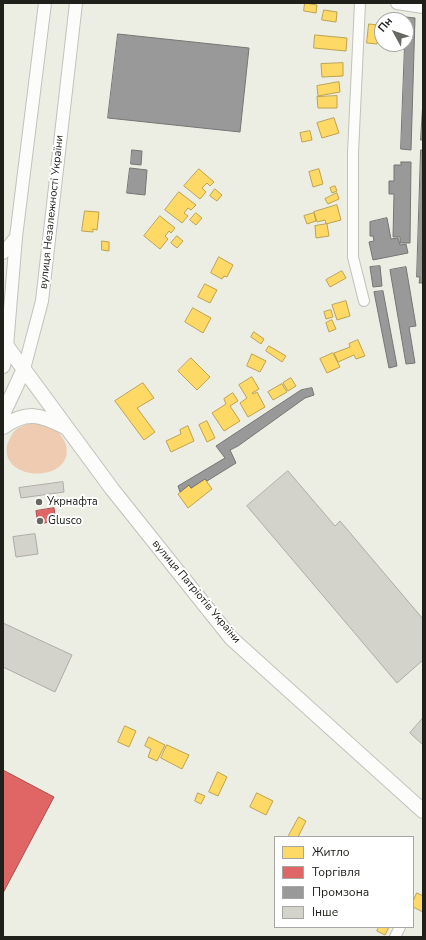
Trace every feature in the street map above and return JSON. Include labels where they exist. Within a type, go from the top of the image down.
[{"type":"main road","name":"вулиця Патріотів України","points":[[5,344],[112,489],[230,638],[423,811]]},
{"type":"main road","points":[[3,366],[5,344]]},
{"type":"main road","name":"вулиця Незалежності України","points":[[3,414],[24,368]]},
{"type":"main road","points":[[3,427],[12,421],[30,415],[43,416],[67,428]]},
{"type":"street","points":[[5,344],[16,237],[45,3]]},
{"type":"street","name":"вулиця Незалежності України","points":[[24,368],[42,302],[76,3]]},
{"type":"street","points":[[360,3],[353,153],[353,257],[364,301]]},
{"type":"street","points":[[397,3],[423,8]]},
{"type":"street","points":[[3,253],[16,237]]},
{"type":"street","points":[[395,937],[400,928]]},
{"type":"shaded area","points":[[32,423],[54,427],[66,445],[66,457],[60,466],[49,472],[37,474],[25,472],[15,466],[8,457],[7,445],[11,436],[18,428]]},
{"type":"building: Житло","points":[[305,3],[317,5],[316,13],[304,11]]},
{"type":"building: Житло","points":[[324,10],[337,12],[336,22],[322,20]]},
{"type":"building: Житло","points":[[369,24],[374,24],[374,44],[367,43]]},
{"type":"building: Житло","points":[[315,35],[347,38],[346,51],[314,48]]},
{"type":"building: Житло","points":[[343,63],[343,76],[322,77],[321,64]]},
{"type":"building: Житло","points":[[339,82],[340,92],[318,96],[317,86]]},
{"type":"building: Житло","points":[[337,96],[337,108],[318,108],[317,97]]},
{"type":"building: Житло","points":[[334,118],[339,133],[322,138],[317,123]]},
{"type":"building: Житло","points":[[310,131],[312,140],[302,142],[300,133]]},
{"type":"building: Житло","points":[[199,169],[214,182],[210,186],[207,183],[202,188],[206,192],[200,199],[184,186]]},
{"type":"building: Житло","points":[[319,169],[323,184],[313,187],[309,172]]},
{"type":"building: Житло","points":[[335,186],[337,191],[332,193],[330,188]]},
{"type":"building: Житло","points":[[215,189],[222,195],[217,201],[210,196]]},
{"type":"building: Житло","points":[[179,192],[196,205],[191,210],[188,208],[184,213],[188,216],[182,223],[165,210]]},
{"type":"building: Житло","points":[[337,193],[339,199],[328,204],[325,199]]},
{"type":"building: Житло","points":[[337,205],[341,220],[326,224],[325,220],[317,222],[314,212]]},
{"type":"building: Житло","points":[[85,211],[99,212],[97,230],[93,229],[93,232],[82,231]]},
{"type":"building: Житло","points":[[196,213],[202,218],[196,225],[190,220]]},
{"type":"building: Житло","points":[[314,213],[316,221],[307,224],[304,216]]},
{"type":"building: Житло","points":[[160,216],[175,228],[171,233],[169,231],[165,236],[168,239],[160,249],[144,236]]},
{"type":"building: Житло","points":[[327,224],[329,236],[316,238],[315,226]]},
{"type":"building: Житло","points":[[177,236],[183,241],[177,248],[171,243]]},
{"type":"building: Житло","points":[[102,241],[109,242],[109,251],[102,250]]},
{"type":"building: Житло","points":[[219,257],[233,265],[227,277],[224,276],[222,279],[211,273]]},
{"type":"building: Житло","points":[[342,271],[346,278],[330,287],[326,280]]},
{"type":"building: Житло","points":[[205,284],[217,290],[210,303],[198,297]]},
{"type":"building: Житло","points":[[346,301],[350,316],[337,320],[332,305]]},
{"type":"building: Житло","points":[[193,308],[211,318],[203,333],[185,322]]},
{"type":"building: Житло","points":[[331,310],[333,317],[326,319],[324,312]]},
{"type":"building: Житло","points":[[332,320],[336,329],[329,332],[326,323]]},
{"type":"building: Житло","points":[[254,332],[264,339],[261,344],[251,337]]},
{"type":"building: Житло","points":[[358,340],[365,356],[356,359],[354,355],[338,362],[334,353],[350,347],[349,344]]},
{"type":"building: Житло","points":[[269,346],[286,356],[282,362],[266,351]]},
{"type":"building: Житло","points":[[333,353],[340,367],[327,373],[320,359]]},
{"type":"building: Житло","points":[[252,354],[266,361],[260,372],[247,366]]},
{"type":"building: Житло","points":[[191,358],[210,377],[197,390],[178,371]]},
{"type":"building: Житло","points":[[252,377],[259,389],[252,393],[257,392],[265,407],[248,417],[240,403],[247,398],[239,385]]},
{"type":"building: Житло","points":[[291,378],[296,386],[288,391],[283,383]]},
{"type":"building: Житло","points":[[143,383],[154,398],[137,408],[155,432],[144,440],[115,401]]},
{"type":"building: Житло","points":[[282,384],[287,392],[273,400],[268,392]]},
{"type":"building: Житло","points":[[233,393],[238,401],[230,406],[240,421],[224,431],[212,413],[226,404],[224,399]]},
{"type":"building: Житло","points":[[207,421],[215,438],[207,442],[199,425]]},
{"type":"building: Житло","points":[[188,426],[194,441],[171,452],[166,441],[181,434],[180,430]]},
{"type":"building: Житло","points":[[205,479],[212,489],[188,508],[178,494],[189,485],[191,488]]},
{"type":"building: Житло","points":[[125,726],[136,731],[129,747],[118,742]]},
{"type":"building: Житло","points":[[149,737],[165,745],[157,761],[148,757],[151,749],[145,746]]},
{"type":"building: Житло","points":[[167,745],[189,755],[182,769],[161,758]]},
{"type":"building: Житло","points":[[218,772],[227,777],[218,796],[209,792]]},
{"type":"building: Житло","points":[[198,793],[205,796],[201,804],[195,801]]},
{"type":"building: Житло","points":[[257,793],[273,801],[266,815],[250,807]]},
{"type":"building: Житло","points":[[299,817],[306,821],[298,836],[289,836]]},
{"type":"building: Житло","points":[[417,893],[423,896],[423,912],[414,908],[414,900]]},
{"type":"building: Житло","points":[[378,928],[388,928],[385,935],[377,931]]},
{"type":"building: Торгівля","points":[[54,508],[56,521],[38,524],[36,511]]},
{"type":"building: Торгівля","points":[[3,770],[54,797],[3,893]]},
{"type":"building: Промзона","points":[[414,18],[415,18],[414,51]]},
{"type":"building: Промзона","points":[[118,34],[249,48],[240,132],[108,118]]},
{"type":"building: Промзона","points":[[405,52],[414,52],[411,150],[401,149]]},
{"type":"building: Промзона","points":[[423,100],[423,140],[421,140]]},
{"type":"building: Промзона","points":[[132,150],[142,151],[141,165],[131,164]]},
{"type":"building: Промзона","points":[[421,150],[423,150],[423,283],[419,283],[420,277],[417,277]]},
{"type":"building: Промзона","points":[[401,162],[411,162],[410,243],[400,243],[400,237],[393,237],[394,194],[389,194],[389,181],[394,181],[394,165],[401,165]]},
{"type":"building: Промзона","points":[[130,168],[147,170],[145,195],[127,193]]},
{"type":"building: Промзона","points":[[387,218],[391,239],[398,238],[400,245],[406,244],[408,253],[373,260],[369,242],[374,241],[373,236],[370,236],[370,222]]},
{"type":"building: Промзона","points":[[380,266],[382,286],[373,287],[370,267]]},
{"type":"building: Промзона","points":[[406,267],[416,326],[409,327],[415,363],[406,364],[390,270]]},
{"type":"building: Промзона","points":[[383,291],[397,366],[389,368],[374,292]]},
{"type":"building: Промзона","points":[[312,388],[314,395],[305,398],[238,446],[230,450],[236,463],[207,481],[205,479],[191,488],[189,485],[180,492],[178,486],[225,458],[216,446],[301,390]]},
{"type":"building: Інше","points":[[288,471],[335,526],[340,521],[423,619],[423,660],[397,683],[247,506]]},
{"type":"building: Інше","points":[[63,482],[64,492],[21,498],[19,488]]},
{"type":"building: Інше","points":[[35,534],[38,554],[16,557],[13,537]]},
{"type":"building: Інше","points":[[3,623],[72,655],[55,692],[3,667]]},
{"type":"building: Інше","points":[[423,718],[423,745],[410,733]]},
{"type":"place","name":"Укрнафта","points":[[39,502]]},
{"type":"place","name":"Glusco","points":[[40,521]]}]
